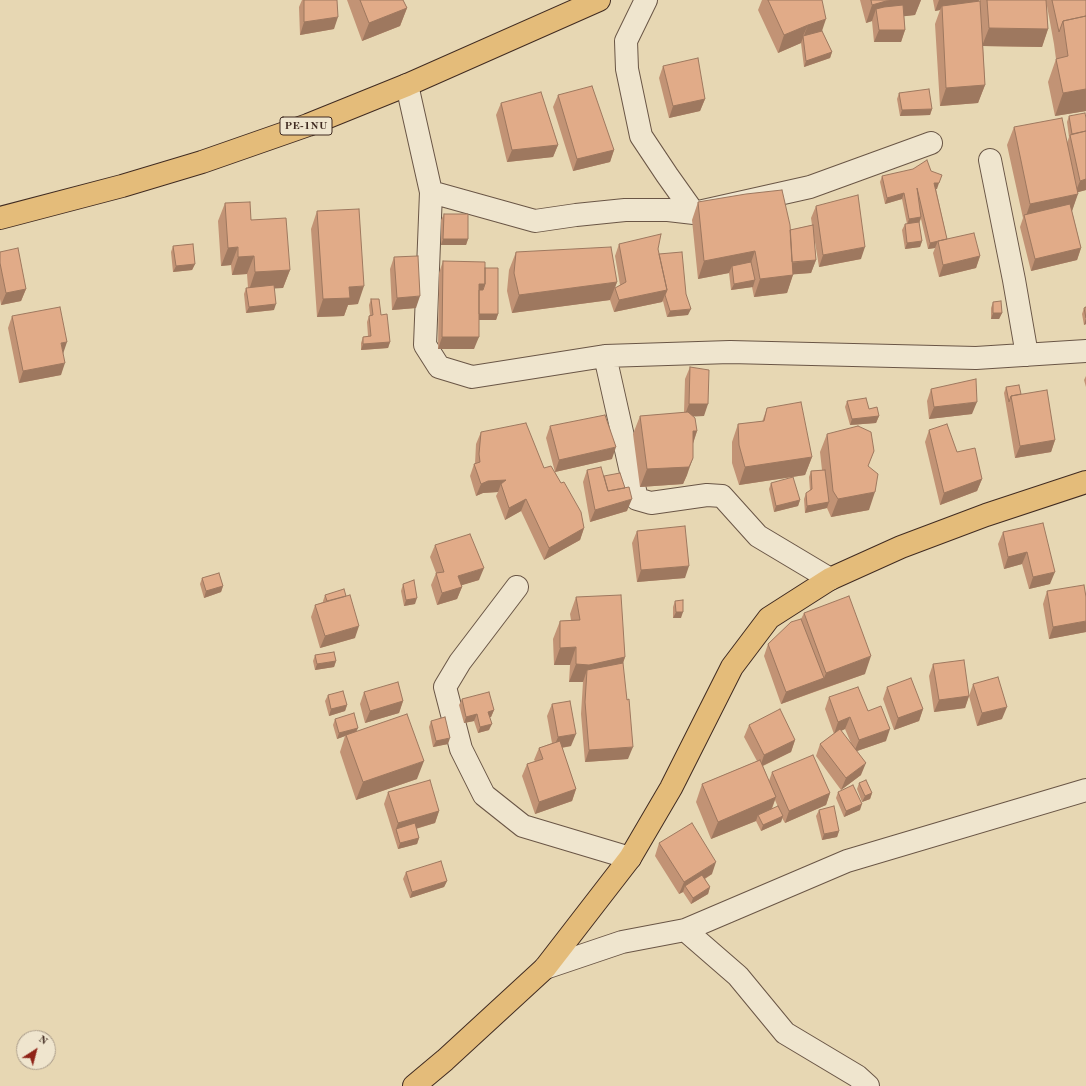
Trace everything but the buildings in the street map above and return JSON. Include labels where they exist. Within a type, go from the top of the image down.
[{"type":"main road","name":"PE-1NU","points":[[0,218],[122,186],[202,162],[308,125],[407,86],[599,0]]},
{"type":"main road","points":[[414,1086],[445,1060],[545,968],[630,858],[671,788],[732,666],[769,618],[830,579],[901,547],[964,523],[1086,482]]},
{"type":"street","points":[[646,0],[626,41],[627,69],[641,136],[666,175],[694,213]]},
{"type":"street","points":[[407,86],[431,192],[425,345],[439,367],[472,377],[605,356],[730,352],[976,358],[1086,351]]},
{"type":"street","points":[[431,192],[535,222],[576,215],[625,210],[668,210],[694,213],[810,187],[931,143]]},
{"type":"street","points":[[990,160],[1014,280],[1027,355]]},
{"type":"street","points":[[605,356],[637,499],[651,503],[707,495],[722,496],[758,536],[830,579]]},
{"type":"street","points":[[517,587],[460,662],[445,686],[461,749],[484,795],[523,826],[630,858]]},
{"type":"street","points":[[545,968],[622,942],[685,930],[847,861],[1086,790]]},
{"type":"street","points":[[685,930],[738,976],[785,1033],[856,1076],[868,1086]]}]
